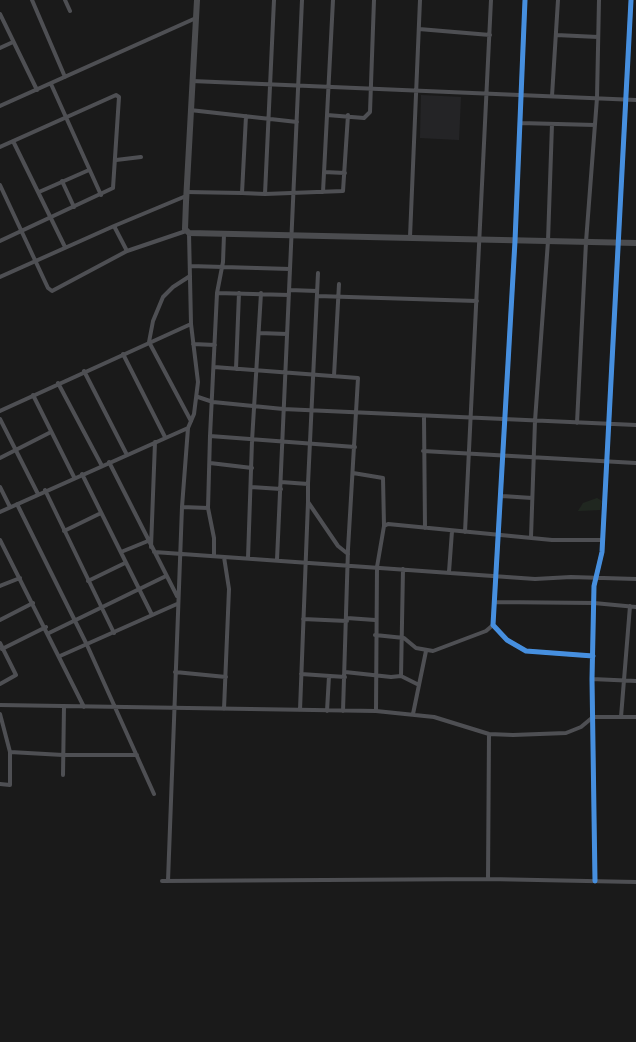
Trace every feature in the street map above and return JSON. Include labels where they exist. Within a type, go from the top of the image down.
[{"type":"main road","points":[[197,0],[186,194],[187,232],[636,243]]},
{"type":"street","points":[[32,0],[65,77]]},
{"type":"street","points":[[65,0],[70,11]]},
{"type":"street","points":[[266,194],[274,0]]},
{"type":"street","points":[[277,560],[302,0]]},
{"type":"street","points":[[323,192],[333,0]]},
{"type":"street","points":[[327,115],[348,115],[364,118],[369,115],[374,0]]},
{"type":"street","points":[[410,237],[420,0]]},
{"type":"street","points":[[465,532],[491,0]]},
{"type":"street","points":[[525,0],[502,496],[493,625],[507,640],[526,651],[593,656]]},
{"type":"street","points":[[552,96],[558,0]]},
{"type":"street","points":[[577,423],[586,242],[597,98],[599,0]]},
{"type":"street","points":[[595,881],[592,679],[594,603],[596,578],[603,540],[606,461],[620,242],[631,0]]},
{"type":"street","points":[[0,14],[37,90]]},
{"type":"street","points":[[0,106],[196,18]]},
{"type":"street","points":[[419,29],[490,35]]},
{"type":"street","points":[[556,36],[598,37]]},
{"type":"street","points":[[0,48],[13,42]]},
{"type":"street","points":[[192,80],[416,88],[636,100]]},
{"type":"street","points":[[51,84],[101,195]]},
{"type":"street","points":[[0,147],[118,95],[120,99],[114,187],[101,195],[0,241]]},
{"type":"street","points":[[190,110],[297,122]]},
{"type":"street","points":[[0,278],[186,194],[266,194],[342,191],[345,173],[348,115]]},
{"type":"street","points":[[242,193],[246,116]]},
{"type":"street","points":[[520,123],[595,125]]},
{"type":"street","points":[[531,537],[535,421],[548,241],[552,124]]},
{"type":"street","points":[[13,141],[65,247]]},
{"type":"street","points":[[116,160],[141,157]]},
{"type":"street","points":[[39,192],[90,170]]},
{"type":"street","points":[[324,172],[345,173]]},
{"type":"street","points":[[62,182],[74,207]]},
{"type":"street","points":[[0,185],[48,288],[52,291],[127,251],[187,232],[190,266],[191,324],[198,397],[188,428],[182,506],[168,880]]},
{"type":"street","points":[[114,226],[127,251]]},
{"type":"street","points":[[214,556],[213,532],[208,508],[210,436],[217,293],[224,234]]},
{"type":"street","points":[[190,266],[290,269]]},
{"type":"street","points":[[300,710],[318,273]]},
{"type":"street","points":[[190,276],[173,287],[163,297],[149,342],[191,421]]},
{"type":"street","points":[[334,376],[339,284]]},
{"type":"street","points":[[289,290],[317,291]]},
{"type":"street","points":[[217,293],[289,295]]},
{"type":"street","points":[[236,369],[238,293]]},
{"type":"street","points":[[248,558],[260,294]]},
{"type":"street","points":[[317,296],[476,301]]},
{"type":"street","points":[[0,410],[191,324]]},
{"type":"street","points":[[259,333],[287,334]]},
{"type":"street","points":[[193,344],[215,345]]},
{"type":"street","points":[[123,354],[165,437]]},
{"type":"street","points":[[214,367],[358,378],[348,554],[343,711]]},
{"type":"street","points":[[84,371],[127,455]]},
{"type":"street","points":[[58,383],[102,466]]},
{"type":"street","points":[[33,395],[74,478]]},
{"type":"street","points":[[198,397],[213,402],[283,409],[424,417],[636,425]]},
{"type":"street","points":[[424,417],[425,528]]},
{"type":"street","points":[[0,419],[38,494]]},
{"type":"street","points":[[0,512],[45,490],[188,428]]},
{"type":"street","points":[[0,458],[51,432]]},
{"type":"street","points":[[210,436],[252,441],[355,447]]},
{"type":"street","points":[[153,550],[155,442]]},
{"type":"street","points":[[423,451],[503,454],[636,463]]},
{"type":"street","points":[[109,462],[178,597]]},
{"type":"street","points":[[210,463],[252,468]]},
{"type":"street","points":[[353,473],[383,478],[384,526],[376,567],[374,676],[376,711]]},
{"type":"street","points":[[82,474],[152,615]]},
{"type":"street","points":[[281,482],[308,484]]},
{"type":"street","points":[[0,487],[10,507]]},
{"type":"street","points":[[251,487],[281,490]]},
{"type":"street","points":[[45,490],[114,633]]},
{"type":"street","points":[[502,496],[532,498]]},
{"type":"street","points":[[308,502],[338,546],[348,554]]},
{"type":"street","points":[[17,504],[87,645],[154,794]]},
{"type":"street","points":[[182,506],[208,508]]},
{"type":"street","points":[[64,531],[102,513]]},
{"type":"street","points":[[384,526],[425,528],[498,536],[603,540]]},
{"type":"street","points":[[449,572],[452,531]]},
{"type":"street","points":[[0,540],[46,627],[84,707]]},
{"type":"street","points":[[120,552],[148,541]]},
{"type":"street","points":[[153,550],[180,554],[535,579],[636,579]]},
{"type":"street","points":[[224,557],[228,583],[224,709]]},
{"type":"street","points":[[88,580],[125,563]]},
{"type":"street","points":[[401,676],[404,638],[403,569]]},
{"type":"street","points":[[49,633],[100,606],[166,576]]},
{"type":"street","points":[[0,586],[20,578]]},
{"type":"street","points":[[494,602],[594,603],[636,607]]},
{"type":"street","points":[[0,620],[33,604]]},
{"type":"street","points":[[60,656],[178,604]]},
{"type":"street","points":[[621,717],[622,680],[630,606]]},
{"type":"street","points":[[304,619],[375,620]]},
{"type":"street","points":[[375,635],[404,638],[416,648],[426,651],[441,648],[486,631],[493,625]]},
{"type":"street","points":[[2,649],[46,627]]},
{"type":"street","points":[[0,644],[16,675],[0,684]]},
{"type":"street","points":[[413,714],[426,651]]},
{"type":"street","points":[[175,672],[226,677]]},
{"type":"street","points":[[301,674],[401,676],[419,685]]},
{"type":"street","points":[[326,710],[329,676]]},
{"type":"street","points":[[592,679],[636,681]]},
{"type":"street","points":[[0,705],[376,711],[434,716],[489,734],[566,733],[581,727],[593,716],[636,717]]},
{"type":"street","points":[[63,775],[64,706]]},
{"type":"street","points":[[0,714],[10,752],[10,785],[0,784]]},
{"type":"street","points":[[488,878],[489,734]]},
{"type":"street","points":[[10,752],[63,755],[137,755]]},
{"type":"street","points":[[162,881],[488,878],[636,882]]},
{"type":"shaded area","points":[[421,95],[461,97],[459,140],[420,138]]},
{"type":"shaded area","points":[[597,498],[602,501],[600,510],[578,511],[583,503]]},
{"type":"cycle path","points":[[525,0],[515,241],[493,625],[507,640],[526,651],[593,656]]},
{"type":"cycle path","points":[[595,881],[592,679],[594,586],[602,552],[631,0]]}]
